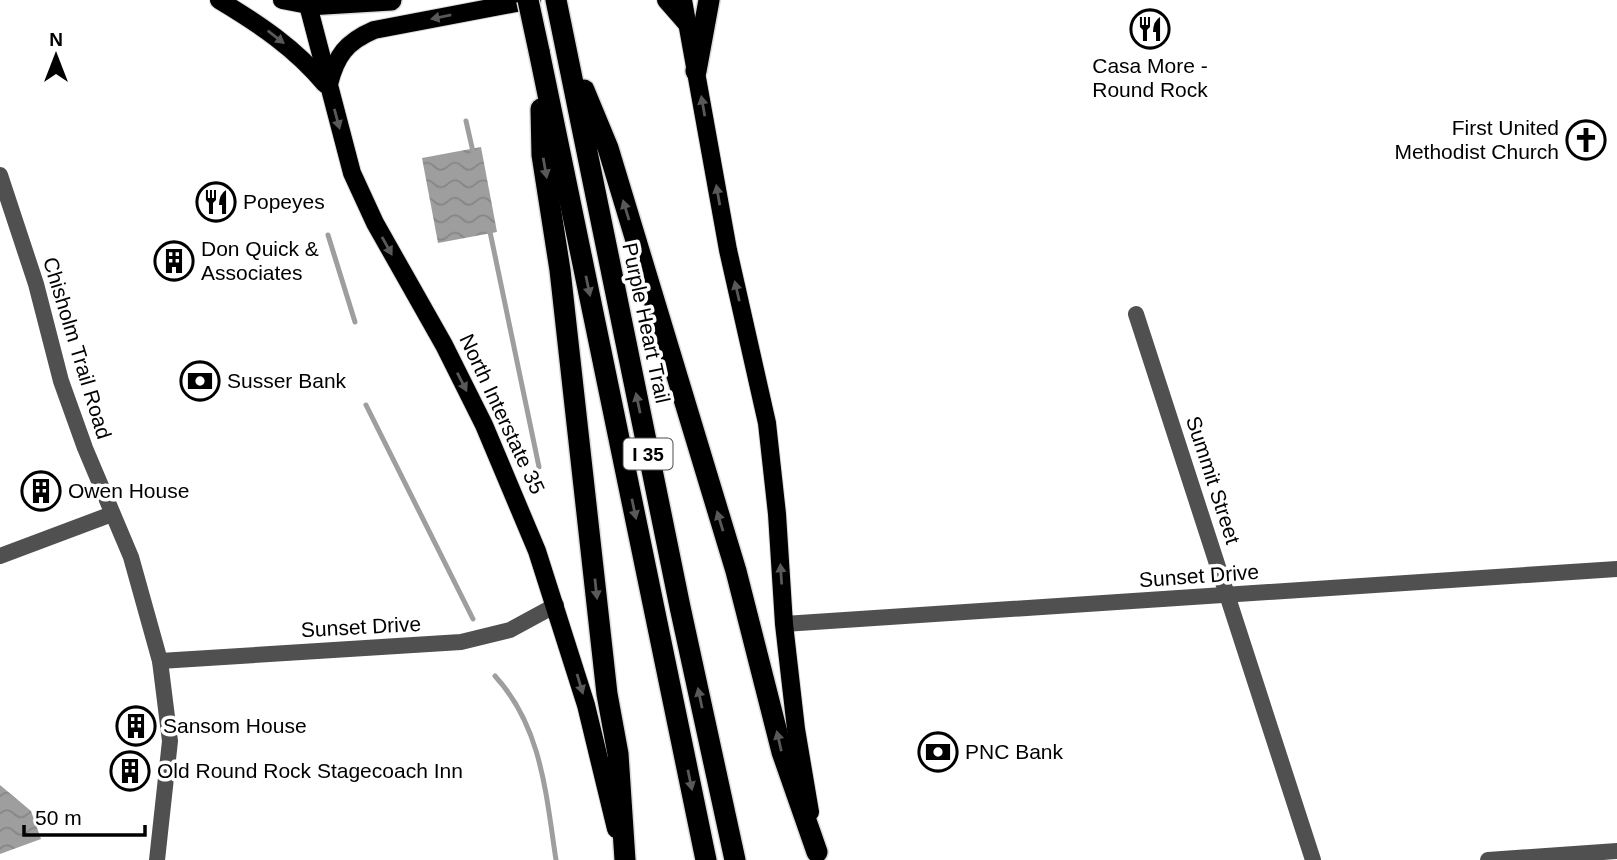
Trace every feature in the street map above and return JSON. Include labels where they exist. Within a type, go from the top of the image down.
[{"type":"highway","points":[[307,3],[391,0]]},
{"type":"highway","name":"I 35","points":[[530,0],[706,860]]},
{"type":"highway","name":"Purple Heart Trail","points":[[556,0],[677,594],[735,860]]},
{"type":"highway","points":[[696,71],[709,0]]},
{"type":"highway","points":[[566,47],[608,148],[736,571],[782,752],[818,856]]},
{"type":"highway","points":[[539,51],[542,155],[560,270],[607,694],[618,754],[625,860]]},
{"type":"main road","points":[[219,0],[290,47],[328,88]]},
{"type":"main road","points":[[282,0],[307,3]]},
{"type":"main road","points":[[328,88],[334,63],[341,51],[357,37],[374,30],[530,0]]},
{"type":"main road","points":[[666,0],[687,24]]},
{"type":"main road","points":[[683,0],[728,250],[767,423],[796,729],[818,856]]},
{"type":"main road","name":"North Interstate 35","points":[[307,3],[352,173],[375,223],[484,425],[556,605],[586,705],[625,860]]},
{"type":"street","name":"Chisholm Trail Road","points":[[0,175],[36,284],[61,381],[144,596],[160,661],[170,741],[157,860]]},
{"type":"street","name":"Summit Street","points":[[1136,314],[1313,860]]},
{"type":"street","points":[[0,556],[112,514]]},
{"type":"street","name":"Sunset Drive","points":[[784,624],[1617,569]]},
{"type":"street","name":"Sunset Drive","points":[[160,661],[461,642],[510,630],[556,605]]},
{"type":"street","points":[[1488,860],[1617,851]]},
{"type":"water","points":[[481,147],[497,232],[438,243],[422,158]]},
{"type":"water","points":[[0,785],[31,811],[41,839],[0,854]]},
{"type":"waterway","points":[[466,121],[474,156]]},
{"type":"waterway","points":[[489,227],[539,467]]},
{"type":"waterway","points":[[328,235],[355,322]]},
{"type":"waterway","points":[[366,405],[473,619]]},
{"type":"waterway","points":[[495,676],[511,696],[532,739],[545,787],[556,860]]},
{"type":"place","name":"Casa More - Round Rock","points":[[1150,29]]},
{"type":"place","name":"First United Methodist Church","points":[[1586,140]]},
{"type":"place","name":"Popeyes","points":[[216,202]]},
{"type":"place","name":"Don Quick & Associates","points":[[174,261]]},
{"type":"place","name":"Susser Bank","points":[[200,381]]},
{"type":"place","name":"Owen House","points":[[41,491]]},
{"type":"place","name":"Sansom House","points":[[136,726]]},
{"type":"place","name":"PNC Bank","points":[[938,752]]},
{"type":"place","name":"Old Round Rock Stagecoach Inn","points":[[130,771]]}]
